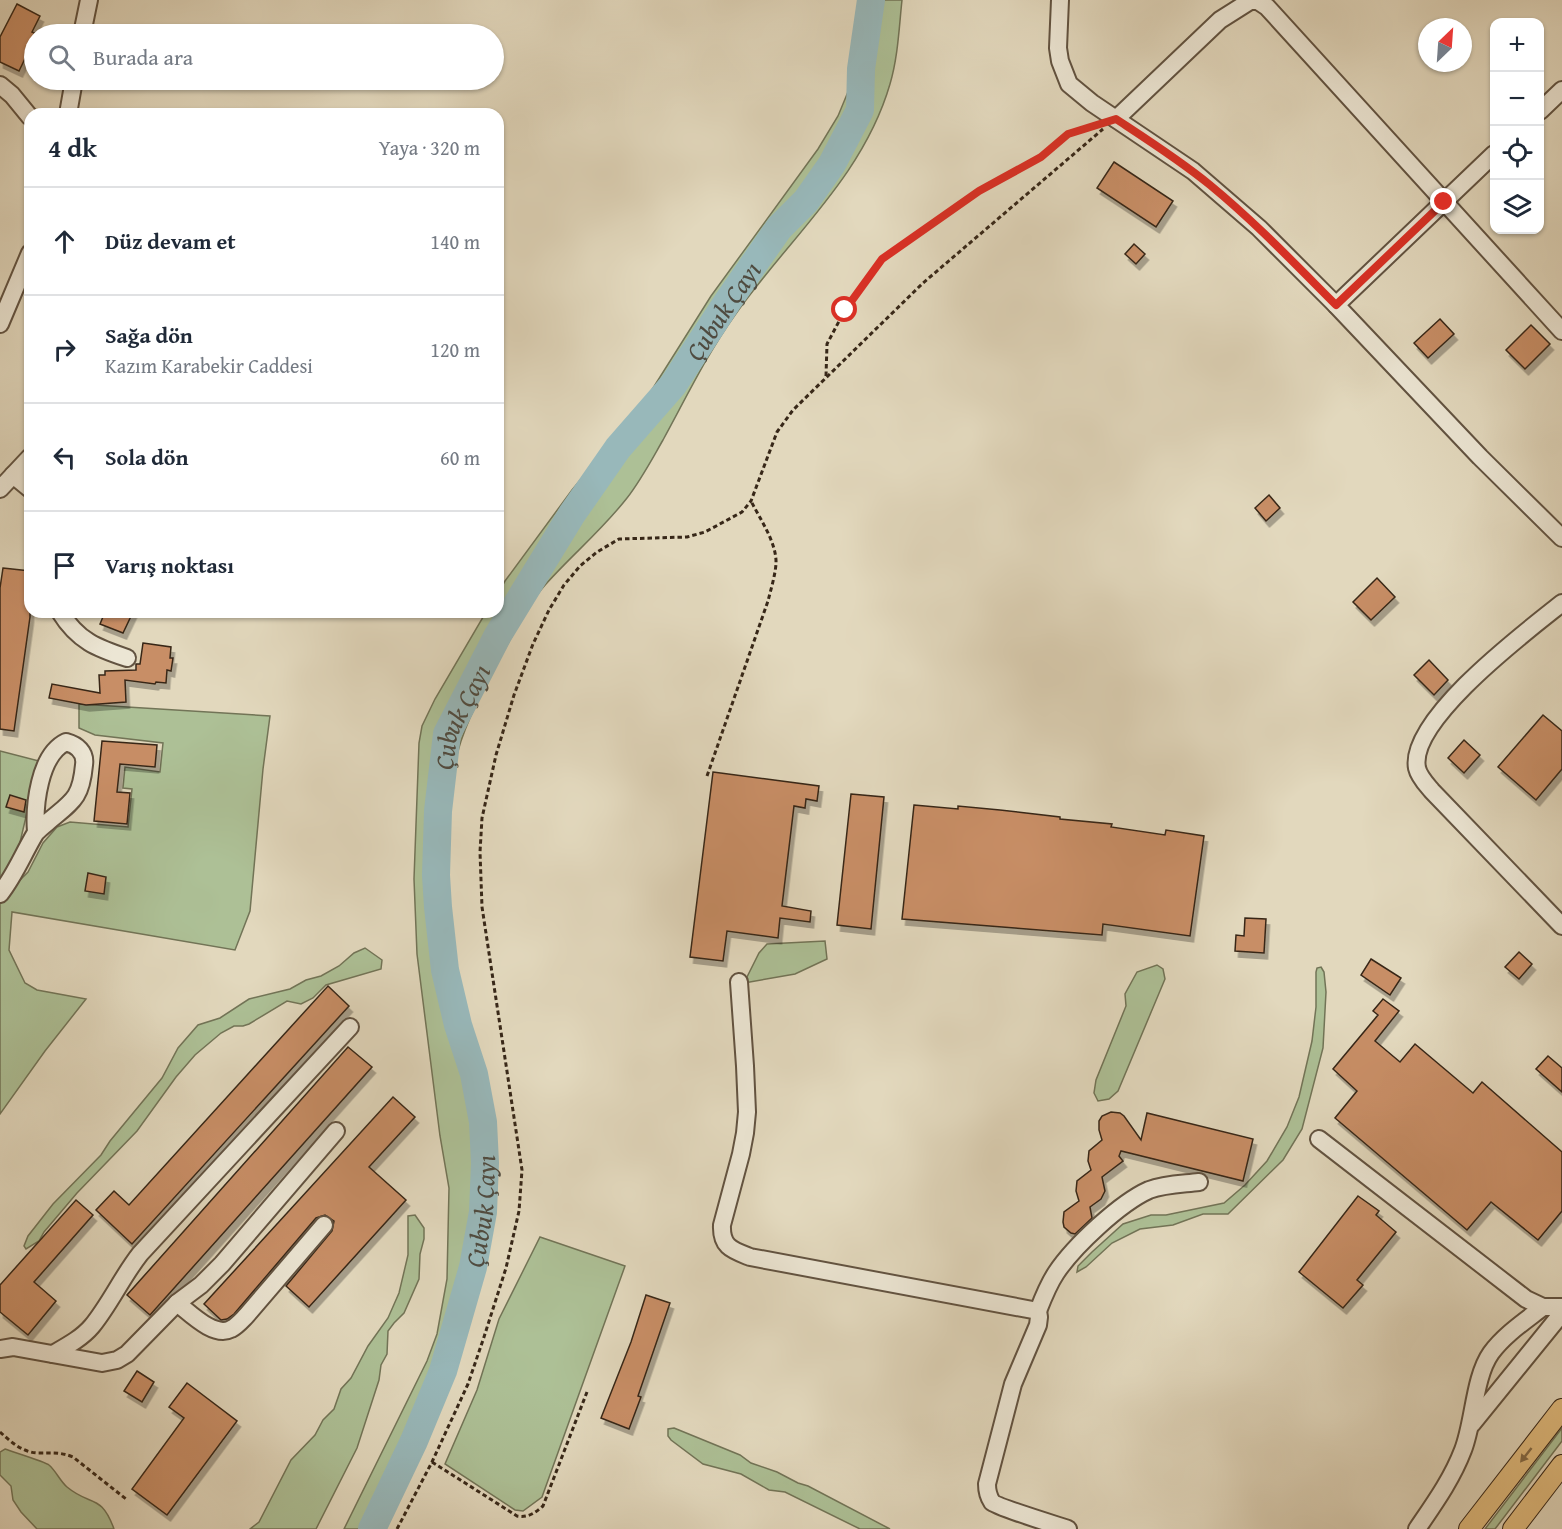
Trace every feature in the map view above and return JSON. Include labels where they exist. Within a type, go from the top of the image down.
[{"type":"main road","points":[[1469,1529],[1562,1409]]},
{"type":"main road","points":[[1513,1529],[1562,1465]]},
{"type":"street","points":[[84,24],[88,0]]},
{"type":"street","points":[[1060,0],[1058,48],[1060,61],[1069,84],[1213,187],[1258,228],[1562,538]]},
{"type":"street","points":[[1116,119],[1220,20],[1250,1],[1258,1],[1267,7],[1562,331]]},
{"type":"street","points":[[0,85],[24,110]]},
{"type":"street","points":[[69,108],[72,90]]},
{"type":"street","points":[[1544,106],[1562,90]]},
{"type":"street","points":[[1336,305],[1490,158]]},
{"type":"street","points":[[0,324],[24,267]]},
{"type":"street","points":[[0,489],[24,463]]},
{"type":"street","points":[[13,475],[24,484]]},
{"type":"street","points":[[1562,603],[1483,669],[1450,703],[1426,736],[1419,751],[1417,769],[1432,791],[1562,926]]},
{"type":"street","points":[[65,618],[79,635],[96,648],[127,658]]},
{"type":"street","points":[[0,894],[15,873],[36,832],[75,798],[82,787],[85,758],[74,744],[66,742],[60,745],[51,756],[36,797],[34,812],[36,832]]},
{"type":"street","points":[[739,982],[747,1112],[741,1154],[722,1225],[725,1244],[734,1251],[750,1257],[810,1270],[1038,1311]]},
{"type":"street","points":[[53,1354],[91,1327],[127,1270],[140,1254],[350,1027]]},
{"type":"street","points":[[0,1350],[13,1347],[102,1363],[117,1360],[127,1354],[177,1303],[201,1285],[222,1264],[336,1131]]},
{"type":"street","points":[[1319,1139],[1511,1288],[1543,1307],[1562,1306]]},
{"type":"street","points":[[1068,1529],[1036,1517],[1001,1508],[993,1502],[987,1492],[987,1484],[1013,1384],[1038,1325],[1038,1311],[1046,1290],[1067,1259],[1115,1212],[1135,1197],[1151,1190],[1168,1185],[1200,1182]]},
{"type":"street","points":[[177,1303],[215,1330],[224,1332],[232,1329],[246,1316],[324,1225]]},
{"type":"street","points":[[1417,1529],[1438,1499],[1464,1449],[1478,1388],[1490,1354],[1543,1307]]},
{"type":"street","points":[[1469,1427],[1562,1313]]},
{"type":"path","points":[[826,376],[827,344],[845,310],[882,259],[979,191],[1041,157],[1068,134],[1116,119]]},
{"type":"path","points":[[397,1529],[432,1462],[468,1384],[506,1268],[519,1211],[521,1161],[482,907],[480,852],[485,807],[496,755],[514,695],[533,644],[549,610],[564,585],[580,566],[597,552],[619,539],[687,537],[705,532],[742,512],[751,501],[777,432],[793,410],[923,283],[1080,147],[1116,119]]},
{"type":"path","points":[[707,776],[775,575],[776,561],[773,547],[751,501]]},
{"type":"path","points":[[432,1462],[517,1516],[524,1517],[536,1513],[543,1506],[587,1392]]},
{"type":"path","points":[[0,1432],[25,1450],[73,1456],[126,1499]]},
{"type":"green space","points":[[865,0],[902,0],[893,74],[878,117],[862,148],[823,206],[735,315],[632,491],[534,599],[487,682],[461,741],[451,779],[446,818],[447,896],[459,974],[495,1138],[497,1178],[494,1199],[489,1230],[466,1323],[455,1359],[414,1462],[382,1529],[344,1529],[427,1361],[437,1334],[447,1279],[449,1188],[440,1136],[417,954],[414,879],[419,743],[422,726],[435,699],[482,618],[504,618],[505,581],[572,490],[643,404],[711,296],[818,149],[838,116],[850,87],[858,58]]},
{"type":"green space","points":[[79,704],[270,716],[250,911],[235,950],[12,912],[9,950],[25,983],[37,990],[86,999],[0,1114],[0,900],[28,872],[43,843],[57,827],[70,822],[128,827],[132,789],[123,788],[125,767],[160,772],[163,743],[95,735],[79,728]]},
{"type":"green space","points":[[0,751],[39,761],[18,851],[0,888]]},
{"type":"green space","points":[[825,941],[827,959],[795,974],[744,983],[759,953],[767,944]]},
{"type":"green space","points":[[365,948],[382,960],[381,969],[326,985],[313,998],[301,1004],[287,1001],[249,1024],[234,1026],[221,1033],[195,1055],[137,1131],[77,1193],[39,1241],[26,1249],[24,1246],[28,1236],[53,1204],[101,1155],[162,1078],[178,1048],[198,1025],[220,1018],[249,999],[290,989],[306,980],[321,976]]},
{"type":"green space","points":[[1157,965],[1163,969],[1165,979],[1118,1091],[1109,1099],[1098,1101],[1094,1093],[1096,1080],[1126,1006],[1125,994],[1137,972]]},
{"type":"green space","points":[[1321,967],[1324,972],[1326,992],[1323,1048],[1302,1129],[1283,1160],[1228,1214],[1203,1214],[1173,1225],[1140,1229],[1112,1243],[1086,1267],[1077,1272],[1078,1266],[1123,1224],[1151,1215],[1166,1215],[1224,1203],[1267,1161],[1287,1127],[1299,1097],[1312,1041],[1316,1007],[1316,972],[1317,968]]},
{"type":"green space","points":[[415,1215],[424,1228],[419,1279],[404,1313],[388,1331],[387,1354],[381,1365],[379,1380],[357,1448],[316,1529],[250,1529],[259,1522],[291,1460],[315,1435],[323,1420],[334,1409],[341,1389],[351,1378],[368,1346],[388,1318],[399,1293],[408,1255],[408,1216]]},
{"type":"green space","points":[[540,1237],[625,1266],[542,1497],[523,1511],[515,1510],[445,1464],[477,1390],[499,1319]]},
{"type":"green space","points":[[674,1428],[808,1486],[890,1529],[860,1529],[785,1492],[769,1490],[741,1474],[703,1464],[671,1440],[668,1436],[668,1429]]},
{"type":"green space","points":[[1562,1428],[1562,1441],[1495,1529],[1485,1529]]},
{"type":"green space","points":[[5,1449],[49,1465],[67,1487],[100,1505],[114,1529],[37,1529],[21,1512],[13,1500],[11,1486],[0,1475],[0,1452]]},
{"type":"building","points":[[17,4],[40,16],[36,24],[24,24],[24,61],[19,71],[0,62],[0,37]]},
{"type":"building","points":[[1114,162],[1173,201],[1156,227],[1097,188]]},
{"type":"building","points":[[1134,244],[1145,254],[1136,264],[1125,254]]},
{"type":"building","points":[[1440,319],[1454,334],[1428,358],[1414,343]]},
{"type":"building","points":[[1531,325],[1550,344],[1525,369],[1506,350]]},
{"type":"building","points":[[1269,495],[1280,508],[1266,521],[1255,508]]},
{"type":"building","points":[[3,568],[24,570],[24,618],[30,618],[14,731],[0,729],[0,588]]},
{"type":"building","points":[[1377,578],[1395,597],[1371,620],[1353,602]]},
{"type":"building","points":[[102,618],[130,618],[123,633],[100,624]]},
{"type":"building","points":[[143,643],[171,647],[170,658],[173,658],[171,671],[167,670],[166,683],[156,682],[155,684],[125,680],[126,702],[86,705],[49,698],[52,684],[100,693],[99,675],[105,675],[105,671],[136,670],[136,664],[140,664]]},
{"type":"building","points":[[1429,660],[1448,680],[1434,695],[1414,675]]},
{"type":"building","points":[[1543,715],[1562,731],[1562,769],[1536,800],[1498,767]]},
{"type":"building","points":[[1464,740],[1480,755],[1464,773],[1448,758]]},
{"type":"building","points":[[102,741],[157,745],[155,767],[120,764],[117,792],[130,793],[127,824],[94,821]]},
{"type":"building","points":[[713,772],[819,786],[817,801],[806,799],[805,808],[794,806],[782,906],[811,911],[810,922],[780,918],[778,938],[727,931],[723,961],[690,957]]},
{"type":"building","points":[[851,794],[884,797],[871,929],[837,925]]},
{"type":"building","points":[[10,795],[26,800],[24,812],[6,807]]},
{"type":"building","points":[[914,805],[1000,810],[1112,824],[1111,827],[1165,835],[1166,830],[1204,836],[1190,936],[1103,924],[1102,935],[902,919]]},
{"type":"building","points":[[88,873],[106,877],[104,894],[85,891]]},
{"type":"building","points":[[1245,918],[1266,919],[1264,953],[1235,951],[1236,935],[1244,936]]},
{"type":"building","points":[[1519,952],[1532,964],[1519,979],[1505,967]]},
{"type":"building","points":[[1371,959],[1401,978],[1390,995],[1361,975]]},
{"type":"building","points":[[328,986],[349,1006],[132,1244],[96,1210],[114,1191],[129,1205]]},
{"type":"building","points":[[1383,999],[1399,1011],[1375,1041],[1400,1062],[1415,1044],[1473,1093],[1482,1082],[1562,1152],[1562,1211],[1538,1240],[1491,1202],[1467,1230],[1335,1118],[1357,1091],[1333,1069],[1378,1015],[1373,1011]]},
{"type":"building","points":[[348,1047],[372,1067],[150,1315],[127,1295]]},
{"type":"building","points":[[1548,1056],[1562,1068],[1562,1092],[1536,1069]]},
{"type":"building","points":[[393,1097],[415,1117],[369,1167],[406,1200],[309,1307],[286,1286],[332,1231],[334,1221],[325,1215],[316,1218],[234,1314],[221,1320],[204,1304]]},
{"type":"building","points":[[1111,1112],[1124,1116],[1141,1140],[1147,1113],[1253,1139],[1243,1181],[1121,1151],[1119,1156],[1123,1161],[1102,1177],[1105,1191],[1101,1199],[1090,1207],[1092,1218],[1075,1234],[1071,1233],[1064,1227],[1064,1212],[1079,1201],[1076,1191],[1077,1181],[1091,1170],[1088,1161],[1089,1151],[1102,1140],[1099,1121],[1102,1116]]},
{"type":"building","points":[[1358,1196],[1379,1211],[1376,1215],[1396,1232],[1357,1280],[1363,1285],[1343,1308],[1299,1272]]},
{"type":"building","points":[[76,1200],[93,1215],[34,1282],[56,1301],[28,1335],[0,1312],[0,1285]]},
{"type":"building","points":[[646,1295],[670,1303],[629,1429],[601,1418],[631,1342]]},
{"type":"building","points":[[137,1371],[154,1382],[142,1402],[124,1391]]},
{"type":"building","points":[[187,1383],[237,1421],[167,1515],[132,1489],[184,1418],[169,1407]]},
{"type":"waterway","name":"Çubuk Çayı","points":[[372,1529],[414,1441],[443,1371],[473,1267],[483,1212],[485,1163],[483,1122],[474,1074],[458,1025],[445,970],[438,907],[436,875],[438,811],[447,734],[498,635],[572,514],[618,448],[673,385],[779,228],[806,201],[832,164],[860,110],[861,69],[871,0]]},
{"type":"route","points":[[845,310],[882,259],[979,191],[1041,157],[1068,134],[1116,119],[1161,148],[1213,187],[1336,305],[1444,202]]}]
